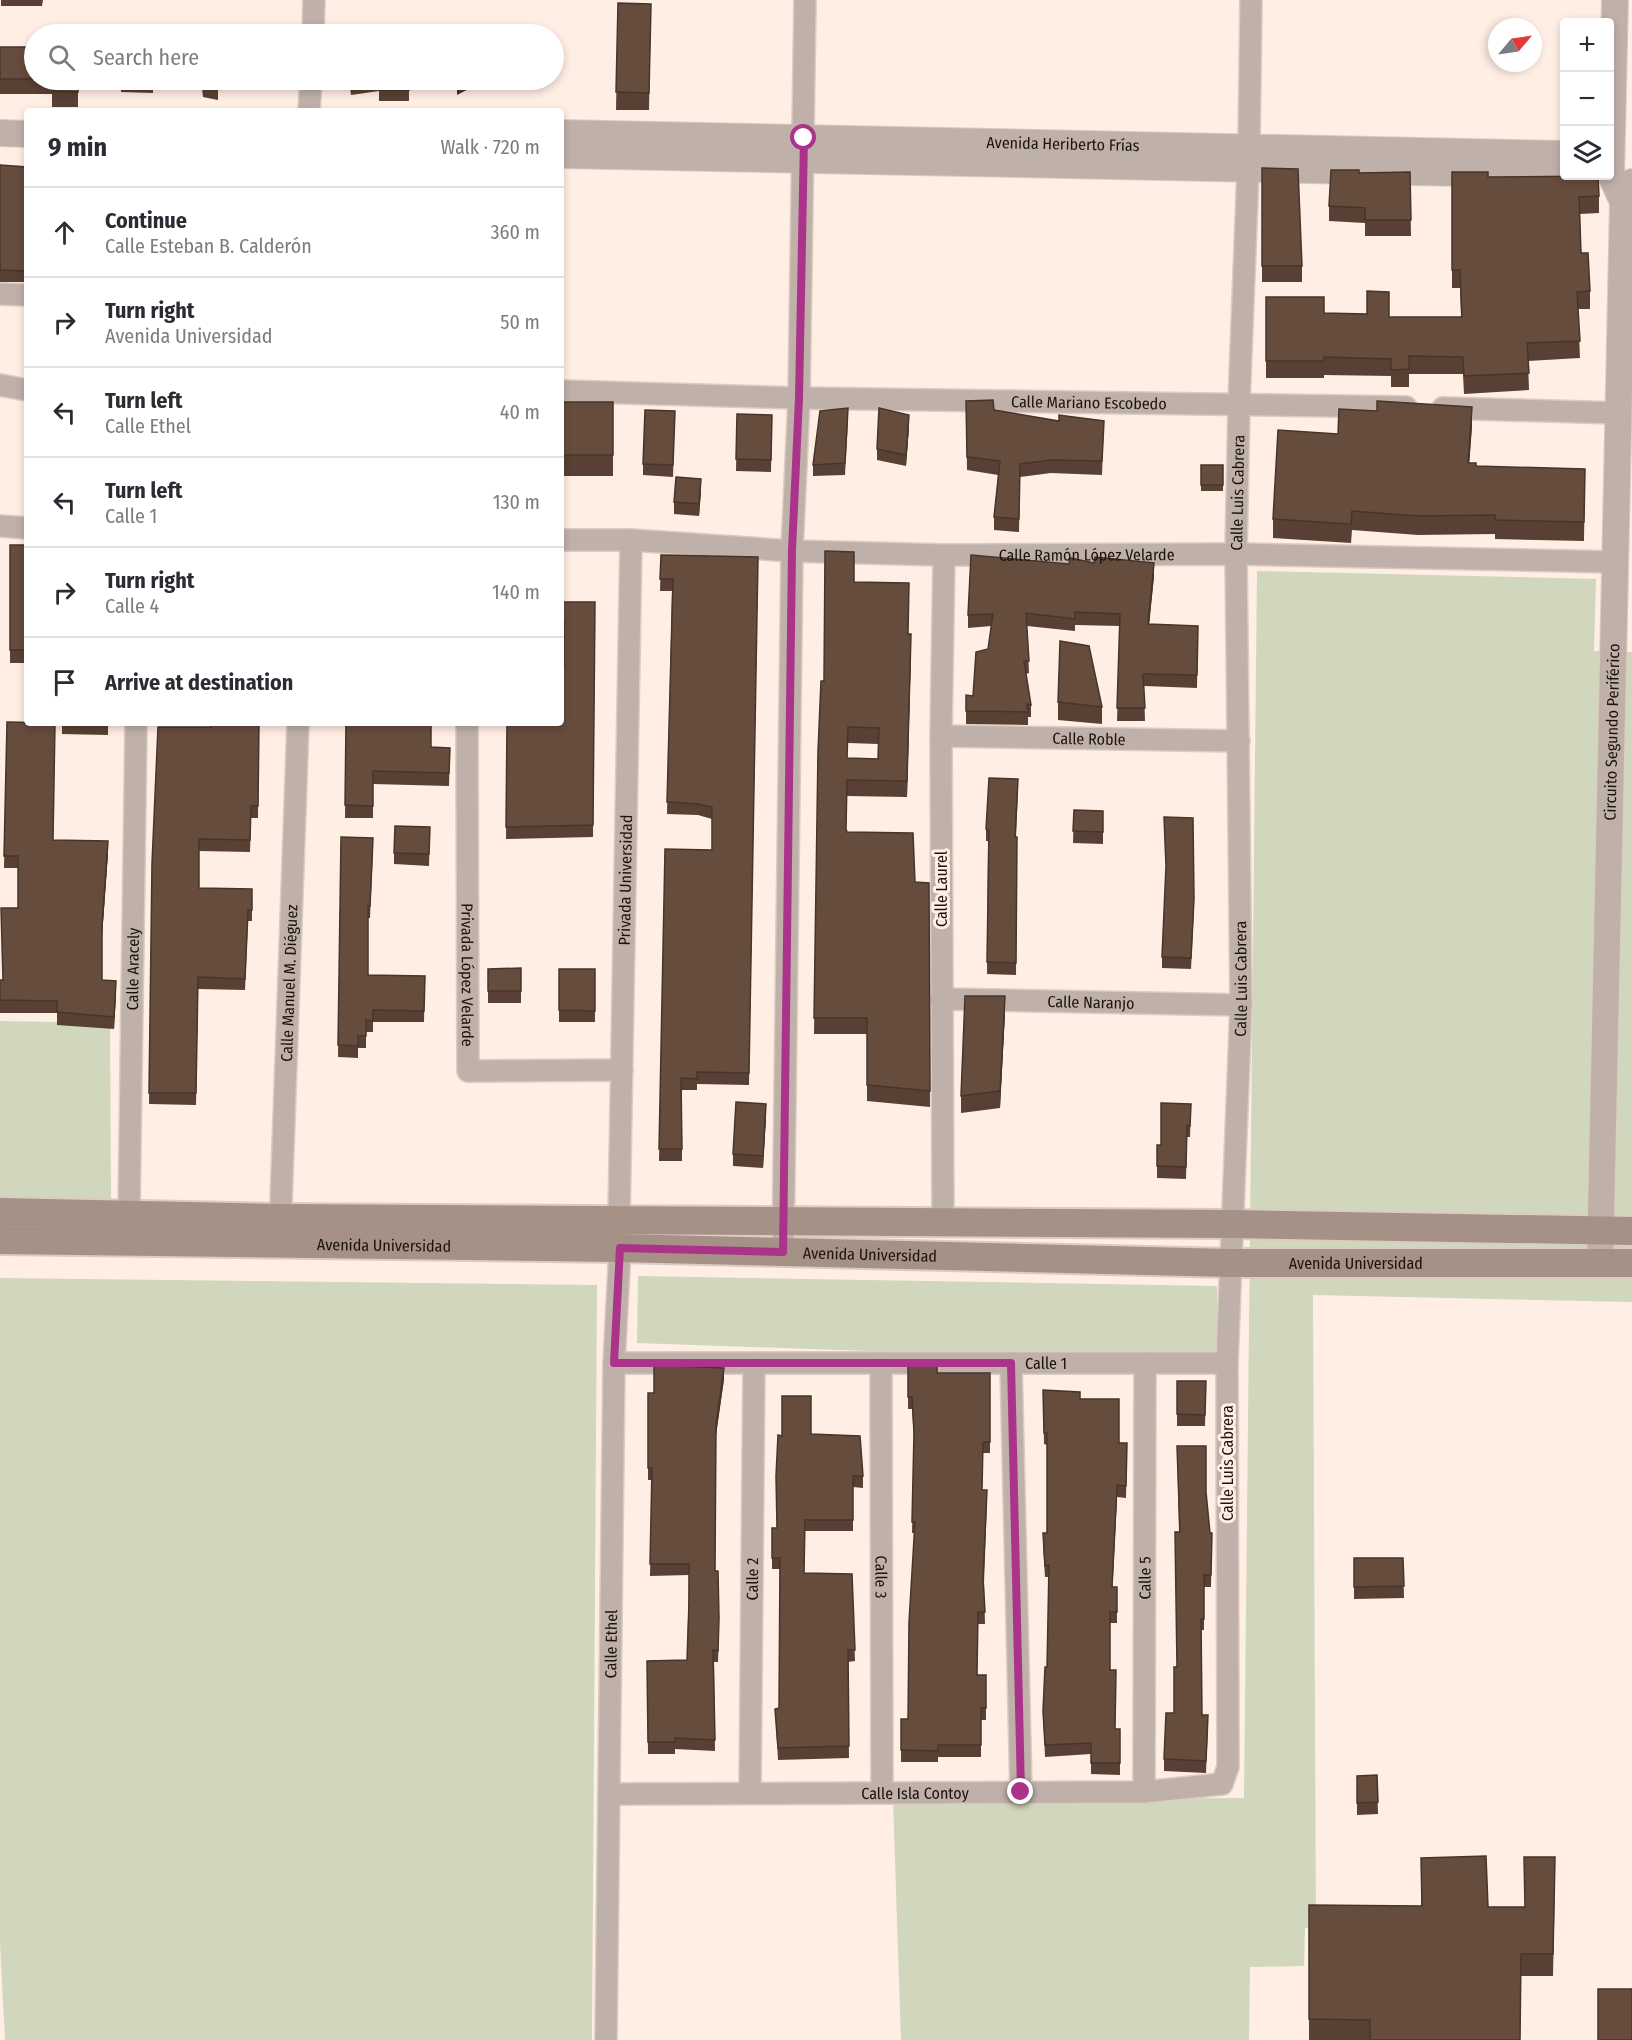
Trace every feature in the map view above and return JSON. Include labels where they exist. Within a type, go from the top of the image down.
[{"type":"main road","name":"Avenida Universidad","points":[[0,1212],[129,1213],[280,1231],[524,1247],[1229,1263],[1632,1263]]},
{"type":"main road","name":"Avenida Universidad","points":[[0,1240],[280,1231],[526,1219],[944,1224],[1234,1224],[1632,1231]]},
{"type":"street","points":[[313,24],[314,0]]},
{"type":"street","points":[[783,1252],[792,551],[799,398],[805,0]]},
{"type":"street","name":"Calle Luis Cabrera","points":[[1222,1784],[1228,1767],[1227,1363],[1229,1263],[1234,1224],[1241,1005],[1236,554],[1239,403],[1249,158],[1251,0]]},
{"type":"street","name":"Circuito Segundo Periférico","points":[[1600,1262],[1622,172],[1615,0]]},
{"type":"street","points":[[309,108],[310,90]]},
{"type":"street","name":"Avenida Heriberto Frías","points":[[564,132],[804,149]]},
{"type":"street","points":[[0,133],[24,134]]},
{"type":"street","name":"Avenida Heriberto Frías","points":[[564,154],[804,149],[1249,158],[1560,154]]},
{"type":"street","name":"Avenida Heriberto Frías","points":[[1249,158],[1560,175]]},
{"type":"street","points":[[0,294],[24,295]]},
{"type":"street","points":[[0,385],[24,389]]},
{"type":"street","name":"Calle Mariano Escobedo","points":[[564,391],[799,398],[1239,403],[1618,413]]},
{"type":"street","points":[[0,526],[24,528]]},
{"type":"street","name":"Calle Ramón López Velarde","points":[[564,540],[631,540],[792,551],[944,555],[1236,554],[1615,562]]},
{"type":"street","name":"Privada Universidad","points":[[620,1219],[631,540]]},
{"type":"street","name":"Calle Laurel","points":[[944,555],[941,736],[944,1224]]},
{"type":"street","name":"Calle Aracely","points":[[129,1213],[136,726]]},
{"type":"street","name":"Calle Manuel M. Diéguez","points":[[280,1231],[298,726]]},
{"type":"street","name":"Privada López Velarde","points":[[466,726],[468,1071],[622,1070]]},
{"type":"street","name":"Calle Roble","points":[[941,736],[1239,741]]},
{"type":"street","name":"Calle Naranjo","points":[[941,999],[1241,1005]]},
{"type":"street","points":[[524,1247],[526,1219]]},
{"type":"street","name":"Calle Ethel","points":[[606,2040],[614,1363],[620,1248]]},
{"type":"street","name":"Calle 1","points":[[614,1363],[1227,1363]]},
{"type":"street","name":"Calle 2","points":[[750,1793],[753,1363]]},
{"type":"street","name":"Calle 3","points":[[882,1363],[882,1792]]},
{"type":"street","points":[[1011,1363],[1021,1792]]},
{"type":"street","name":"Calle 5","points":[[1144,1792],[1145,1363]]},
{"type":"street","name":"Calle Isla Contoy","points":[[609,1794],[1144,1792],[1222,1784]]},
{"type":"green space","points":[[1257,571],[1596,579],[1594,651],[1632,652],[1632,1302],[1313,1295],[1316,1928],[1305,1928],[1304,1966],[1250,1967],[1249,2040],[901,2040],[893,1800],[1244,1798]]},
{"type":"green space","points":[[0,1021],[110,1023],[111,1201],[0,1203]]},
{"type":"green space","points":[[638,1276],[1217,1286],[1218,1354],[926,1353],[637,1343]]},
{"type":"green space","points":[[0,1278],[597,1285],[592,2040],[5,2040],[0,1942]]},
{"type":"building","points":[[618,3],[651,4],[649,93],[616,92]]},
{"type":"building","points":[[0,47],[24,47],[24,79],[0,79]]},
{"type":"building","points":[[78,90],[78,92],[52,91]]},
{"type":"building","points":[[0,165],[24,167],[24,271],[0,270]]},
{"type":"building","points":[[1262,168],[1298,169],[1302,266],[1262,266]]},
{"type":"building","points":[[1331,170],[1359,170],[1359,173],[1410,172],[1411,220],[1365,220],[1365,208],[1329,206]]},
{"type":"building","points":[[1452,172],[1488,172],[1488,177],[1560,176],[1560,180],[1598,180],[1599,196],[1579,197],[1581,253],[1588,253],[1590,291],[1577,292],[1580,341],[1527,343],[1529,373],[1464,376],[1463,357],[1409,356],[1409,369],[1391,370],[1391,359],[1324,357],[1324,361],[1266,361],[1266,297],[1324,297],[1324,313],[1367,314],[1367,291],[1389,292],[1389,317],[1462,317],[1460,270],[1452,270]]},
{"type":"building","points":[[993,400],[994,410],[1059,421],[1059,415],[1104,421],[1102,461],[1051,460],[1020,464],[1019,519],[994,517],[1000,461],[967,457],[966,401]]},
{"type":"building","points":[[1377,401],[1472,407],[1468,463],[1476,463],[1476,466],[1585,469],[1584,522],[1495,520],[1495,515],[1418,516],[1352,511],[1351,524],[1273,519],[1278,430],[1338,434],[1339,409],[1377,411]]},
{"type":"building","points":[[564,402],[613,402],[613,455],[564,455]]},
{"type":"building","points":[[848,408],[845,463],[813,465],[820,411]]},
{"type":"building","points":[[879,408],[909,415],[906,455],[877,449]]},
{"type":"building","points":[[645,410],[675,411],[673,465],[643,464]]},
{"type":"building","points":[[737,414],[772,415],[771,460],[736,459]]},
{"type":"building","points":[[1201,465],[1223,465],[1223,485],[1201,485]]},
{"type":"building","points":[[676,477],[701,479],[699,504],[674,502]]},
{"type":"building","points":[[10,545],[24,545],[24,650],[10,650]]},
{"type":"building","points":[[825,551],[854,552],[854,582],[909,583],[908,634],[911,634],[907,781],[847,780],[846,829],[847,832],[913,833],[915,882],[929,883],[930,1091],[867,1085],[867,1018],[814,1018],[818,751],[821,681],[824,681]],"holes":[[[848,727],[879,728],[878,759],[847,758]]]},
{"type":"building","points":[[661,555],[758,557],[749,1073],[697,1072],[697,1079],[681,1078],[682,1149],[659,1149],[665,849],[712,850],[712,807],[667,802],[673,579],[660,579]]},
{"type":"building","points":[[971,555],[1069,564],[1070,558],[1094,563],[1095,557],[1154,563],[1148,624],[1198,626],[1197,675],[1143,674],[1145,708],[1117,708],[1120,614],[1075,612],[1075,619],[1026,613],[1029,661],[1024,661],[1031,705],[1027,704],[1028,712],[966,711],[966,695],[973,696],[976,652],[988,649],[993,614],[968,615]]},
{"type":"building","points":[[564,602],[595,602],[593,825],[506,827],[507,726],[564,726]]},
{"type":"building","points":[[1060,641],[1089,646],[1102,707],[1058,702]]},
{"type":"building","points":[[7,722],[24,722],[24,726],[55,726],[53,840],[108,841],[102,925],[102,980],[116,981],[114,1017],[57,1012],[57,1001],[0,1000],[0,980],[3,980],[1,908],[18,908],[18,856],[4,856]]},
{"type":"building","points":[[259,726],[258,806],[251,806],[250,840],[199,839],[199,888],[252,889],[252,910],[248,910],[245,979],[198,977],[196,1093],[149,1093],[152,863],[158,727]]},
{"type":"building","points":[[346,726],[431,726],[431,747],[450,748],[449,773],[373,771],[373,806],[345,805]]},
{"type":"building","points":[[989,778],[1018,779],[1015,837],[1017,837],[1016,963],[987,962],[989,830],[986,829]]},
{"type":"building","points":[[1074,810],[1103,811],[1103,832],[1073,831]]},
{"type":"building","points":[[1164,817],[1193,818],[1194,898],[1191,958],[1162,957],[1166,866]]},
{"type":"building","points":[[395,826],[430,827],[429,854],[394,853]]},
{"type":"building","points":[[341,837],[373,838],[370,906],[368,906],[368,975],[425,976],[424,1011],[373,1010],[373,1021],[366,1020],[366,1036],[358,1036],[358,1046],[338,1045]]},
{"type":"building","points":[[521,968],[521,991],[488,991],[488,969]]},
{"type":"building","points":[[559,969],[595,969],[595,1011],[559,1010]]},
{"type":"building","points":[[965,996],[1005,996],[1000,1091],[961,1096]]},
{"type":"building","points":[[736,1102],[766,1104],[763,1156],[733,1154]]},
{"type":"building","points":[[1161,1103],[1191,1104],[1190,1126],[1187,1125],[1186,1167],[1157,1166],[1157,1145],[1161,1145]]},
{"type":"building","points":[[908,1364],[937,1364],[937,1373],[990,1373],[990,1442],[983,1442],[982,1490],[987,1490],[983,1578],[985,1612],[978,1612],[977,1675],[986,1675],[986,1708],[981,1708],[981,1745],[938,1745],[938,1751],[901,1750],[901,1719],[908,1719],[909,1622],[915,1522],[912,1522],[914,1432],[912,1397],[908,1397]]},
{"type":"building","points":[[654,1365],[724,1368],[716,1424],[715,1571],[718,1571],[719,1618],[718,1651],[713,1650],[715,1740],[675,1738],[675,1742],[648,1742],[647,1661],[687,1660],[689,1603],[689,1564],[650,1564],[652,1468],[648,1468],[648,1393],[654,1393]]},
{"type":"building","points":[[1177,1381],[1206,1381],[1205,1415],[1177,1414]]},
{"type":"building","points":[[1043,1390],[1080,1392],[1080,1399],[1119,1399],[1119,1443],[1127,1443],[1126,1486],[1117,1485],[1112,1587],[1117,1587],[1117,1612],[1110,1612],[1110,1670],[1116,1670],[1115,1729],[1120,1729],[1120,1763],[1091,1763],[1091,1743],[1045,1745],[1043,1711],[1045,1667],[1047,1667],[1049,1565],[1045,1566],[1043,1533],[1047,1533],[1047,1433],[1044,1433]]},
{"type":"building","points":[[782,1396],[811,1396],[811,1434],[860,1436],[863,1476],[853,1476],[853,1520],[805,1520],[804,1573],[852,1574],[855,1650],[848,1650],[849,1746],[778,1748],[775,1709],[779,1708],[780,1558],[772,1558],[772,1528],[777,1528],[776,1476],[778,1435],[782,1436]]},
{"type":"building","points":[[1177,1446],[1206,1446],[1206,1492],[1210,1533],[1212,1533],[1211,1575],[1204,1575],[1204,1619],[1201,1619],[1202,1715],[1208,1715],[1206,1761],[1164,1759],[1166,1713],[1174,1713],[1174,1667],[1177,1667],[1175,1532],[1180,1532]]},
{"type":"building","points":[[1354,1558],[1403,1558],[1404,1586],[1354,1587]]},
{"type":"building","points":[[1377,1775],[1378,1802],[1357,1803],[1357,1776]]},
{"type":"building","points":[[1486,1856],[1488,1907],[1525,1907],[1524,1857],[1555,1857],[1553,1954],[1521,1954],[1520,2040],[1370,2040],[1370,2020],[1309,2019],[1309,1905],[1422,1906],[1421,1858]]},
{"type":"building","points":[[1598,1989],[1632,1989],[1632,2040],[1598,2040]]},
{"type":"route","points":[[804,138],[799,398],[792,551],[783,1252],[620,1248],[614,1363],[1011,1363],[1021,1792]]}]
